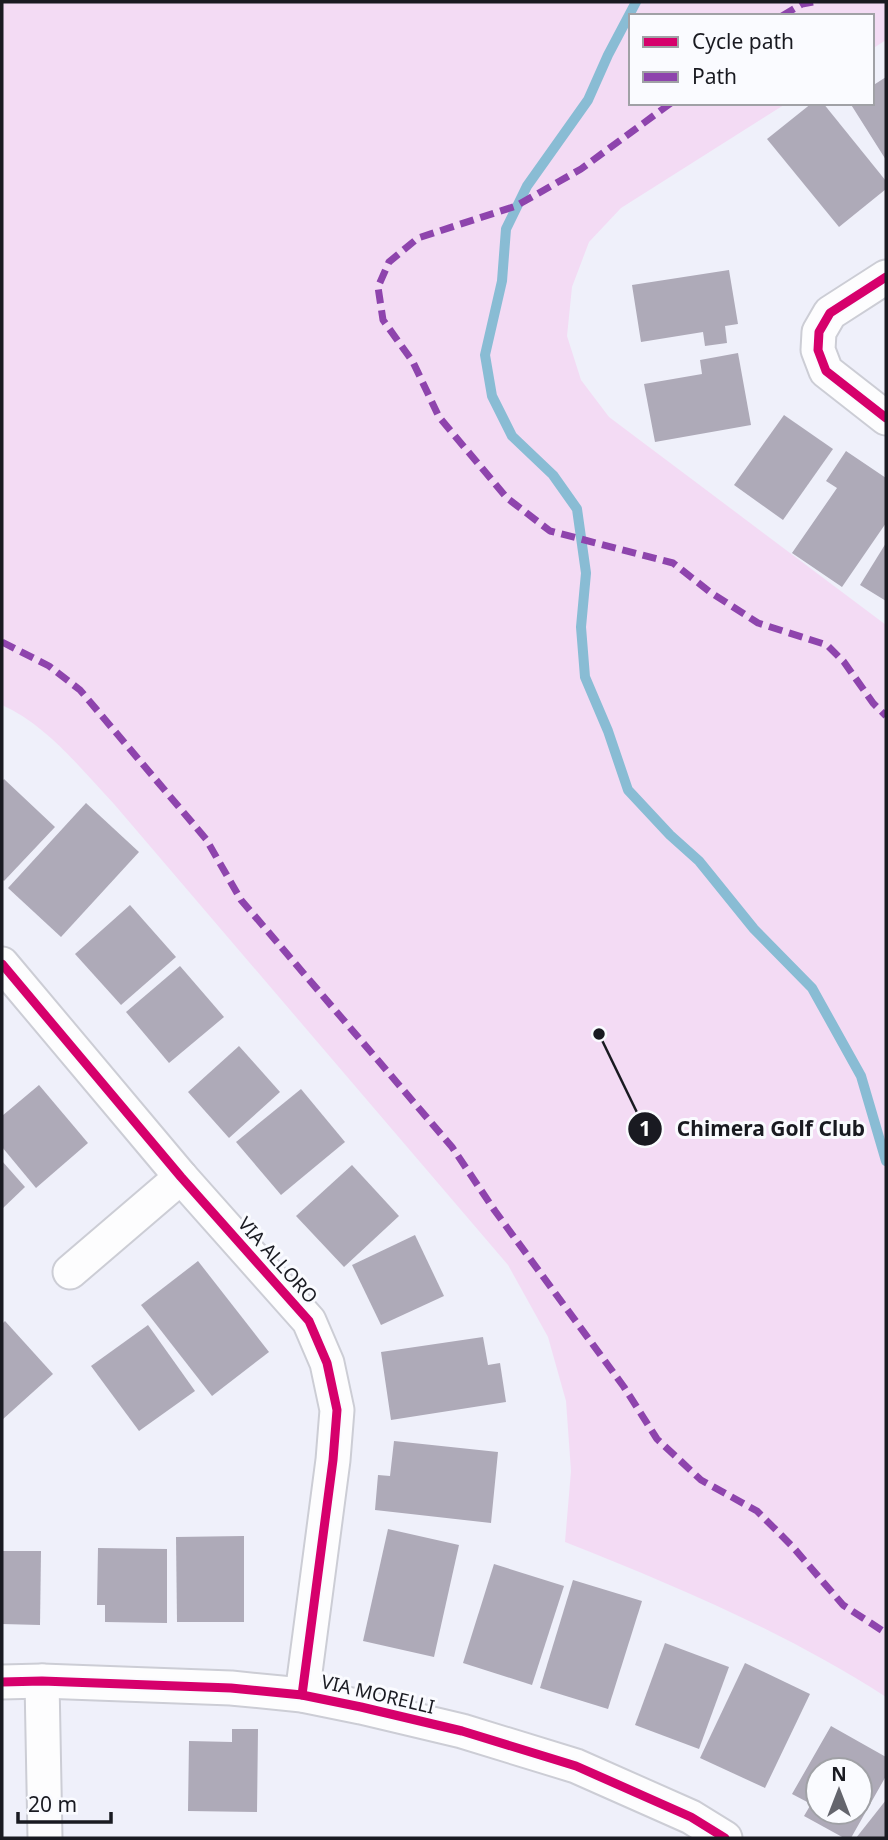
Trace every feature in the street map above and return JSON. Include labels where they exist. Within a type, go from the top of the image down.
[{"type":"street","points":[[886,277],[830,313],[819,332],[818,350],[826,371],[886,418]]},
{"type":"street","name":"VIA ALLORO","points":[[2,964],[181,1177],[309,1321],[327,1363],[337,1410],[302,1695]]},
{"type":"street","points":[[70,1272],[181,1177]]},
{"type":"street","points":[[42,1681],[45,1838]]},
{"type":"street","name":"VIA MORELLI","points":[[2,1682],[231,1688],[302,1695],[462,1731],[576,1766],[691,1816],[725,1838]]},
{"type":"shaded area","points":[[2,2],[886,2],[886,40],[874,48],[874,14],[629,14],[629,105],[784,105],[621,208],[589,242],[572,287],[567,336],[581,380],[609,417],[886,625],[886,1697],[848,1673],[769,1631],[565,1542],[571,1471],[566,1401],[548,1337],[508,1265],[114,804],[49,736],[2,705]]},
{"type":"building","points":[[886,77],[886,160],[851,105],[874,105],[874,85]]},
{"type":"building","points":[[810,105],[825,105],[886,181],[886,189],[839,227],[767,139]]},
{"type":"building","points":[[729,270],[738,324],[725,326],[727,343],[705,346],[703,332],[641,342],[632,285]]},
{"type":"building","points":[[738,353],[751,425],[655,442],[644,384],[702,374],[700,360]]},
{"type":"building","points":[[784,415],[833,449],[783,520],[734,485]]},
{"type":"building","points":[[846,451],[886,478],[886,523],[842,587],[792,553],[837,488],[826,481]]},
{"type":"building","points":[[886,543],[886,601],[860,585]]},
{"type":"building","points":[[4,779],[55,827],[4,881],[2,782]]},
{"type":"building","points":[[86,803],[139,852],[61,937],[8,888]]},
{"type":"building","points":[[130,905],[176,957],[121,1005],[75,954]]},
{"type":"building","points":[[180,966],[224,1017],[169,1063],[126,1012]]},
{"type":"building","points":[[239,1046],[280,1092],[229,1138],[188,1092]]},
{"type":"building","points":[[39,1085],[88,1143],[36,1188],[2,1147],[2,1116]]},
{"type":"building","points":[[301,1089],[345,1142],[281,1195],[236,1142]]},
{"type":"building","points":[[2,1161],[25,1187],[2,1209]]},
{"type":"building","points":[[352,1165],[399,1216],[344,1267],[296,1216]]},
{"type":"building","points":[[415,1235],[444,1296],[381,1325],[352,1265]]},
{"type":"building","points":[[198,1261],[269,1352],[212,1396],[141,1305]]},
{"type":"building","points":[[5,1321],[53,1374],[2,1420],[2,1324]]},
{"type":"building","points":[[148,1325],[195,1391],[139,1431],[91,1366]]},
{"type":"building","points":[[483,1337],[488,1365],[500,1363],[506,1402],[391,1420],[381,1352]]},
{"type":"building","points":[[394,1441],[498,1452],[491,1523],[375,1510],[378,1475],[390,1476]]},
{"type":"building","points":[[388,1529],[459,1545],[434,1657],[363,1641]]},
{"type":"building","points":[[244,1536],[244,1622],[177,1622],[176,1537]]},
{"type":"building","points":[[98,1548],[167,1549],[167,1623],[105,1622],[105,1605],[97,1605]]},
{"type":"building","points":[[2,1551],[41,1551],[40,1625],[2,1624]]},
{"type":"building","points":[[494,1564],[564,1586],[532,1685],[463,1663]]},
{"type":"building","points":[[573,1580],[642,1601],[608,1709],[540,1688]]},
{"type":"building","points":[[665,1643],[729,1667],[699,1749],[635,1725]]},
{"type":"building","points":[[745,1663],[810,1694],[765,1788],[700,1758]]},
{"type":"building","points":[[831,1726],[886,1757],[886,1776],[874,1797],[874,1756],[814,1756]]},
{"type":"building","points":[[232,1729],[258,1729],[257,1812],[188,1811],[189,1741],[232,1742]]},
{"type":"building","points":[[804,1773],[804,1800],[792,1794]]},
{"type":"building","points":[[886,1800],[886,1838],[856,1838],[865,1826],[874,1826],[874,1815]]},
{"type":"building","points":[[822,1826],[858,1826],[851,1838],[844,1838]]},
{"type":"waterway","points":[[630,14],[636,2]]},
{"type":"waterway","points":[[629,15],[588,100],[527,186],[506,229],[502,281],[485,355],[492,396],[512,436],[553,475],[577,509],[586,573],[581,627],[585,677],[608,731],[628,790],[670,835],[699,861],[754,929],[812,988],[861,1076],[886,1161]]},
{"type":"marked path","points":[[785,14],[802,4],[813,2]]},
{"type":"marked path","points":[[668,105],[581,169],[516,206],[418,238],[389,262],[378,287],[383,320],[413,362],[439,417],[507,498],[550,531],[673,563],[710,592],[758,623],[827,645],[844,662],[873,703],[886,716]]},
{"type":"marked path","points":[[2,642],[49,666],[80,690],[206,839],[241,900],[452,1147],[495,1211],[624,1387],[657,1439],[701,1480],[757,1511],[792,1546],[843,1605],[886,1633]]},
{"type":"cycle path","points":[[886,277],[830,313],[819,332],[818,350],[826,371],[886,418]]},
{"type":"cycle path","points":[[2,964],[181,1177],[309,1321],[327,1363],[337,1410],[333,1460],[302,1695]]},
{"type":"cycle path","points":[[2,1682],[231,1688],[302,1695],[361,1707],[462,1731],[576,1766],[691,1817],[725,1838]]},
{"type":"place","name":"Chimera Golf Club","points":[[599,1034]]}]
